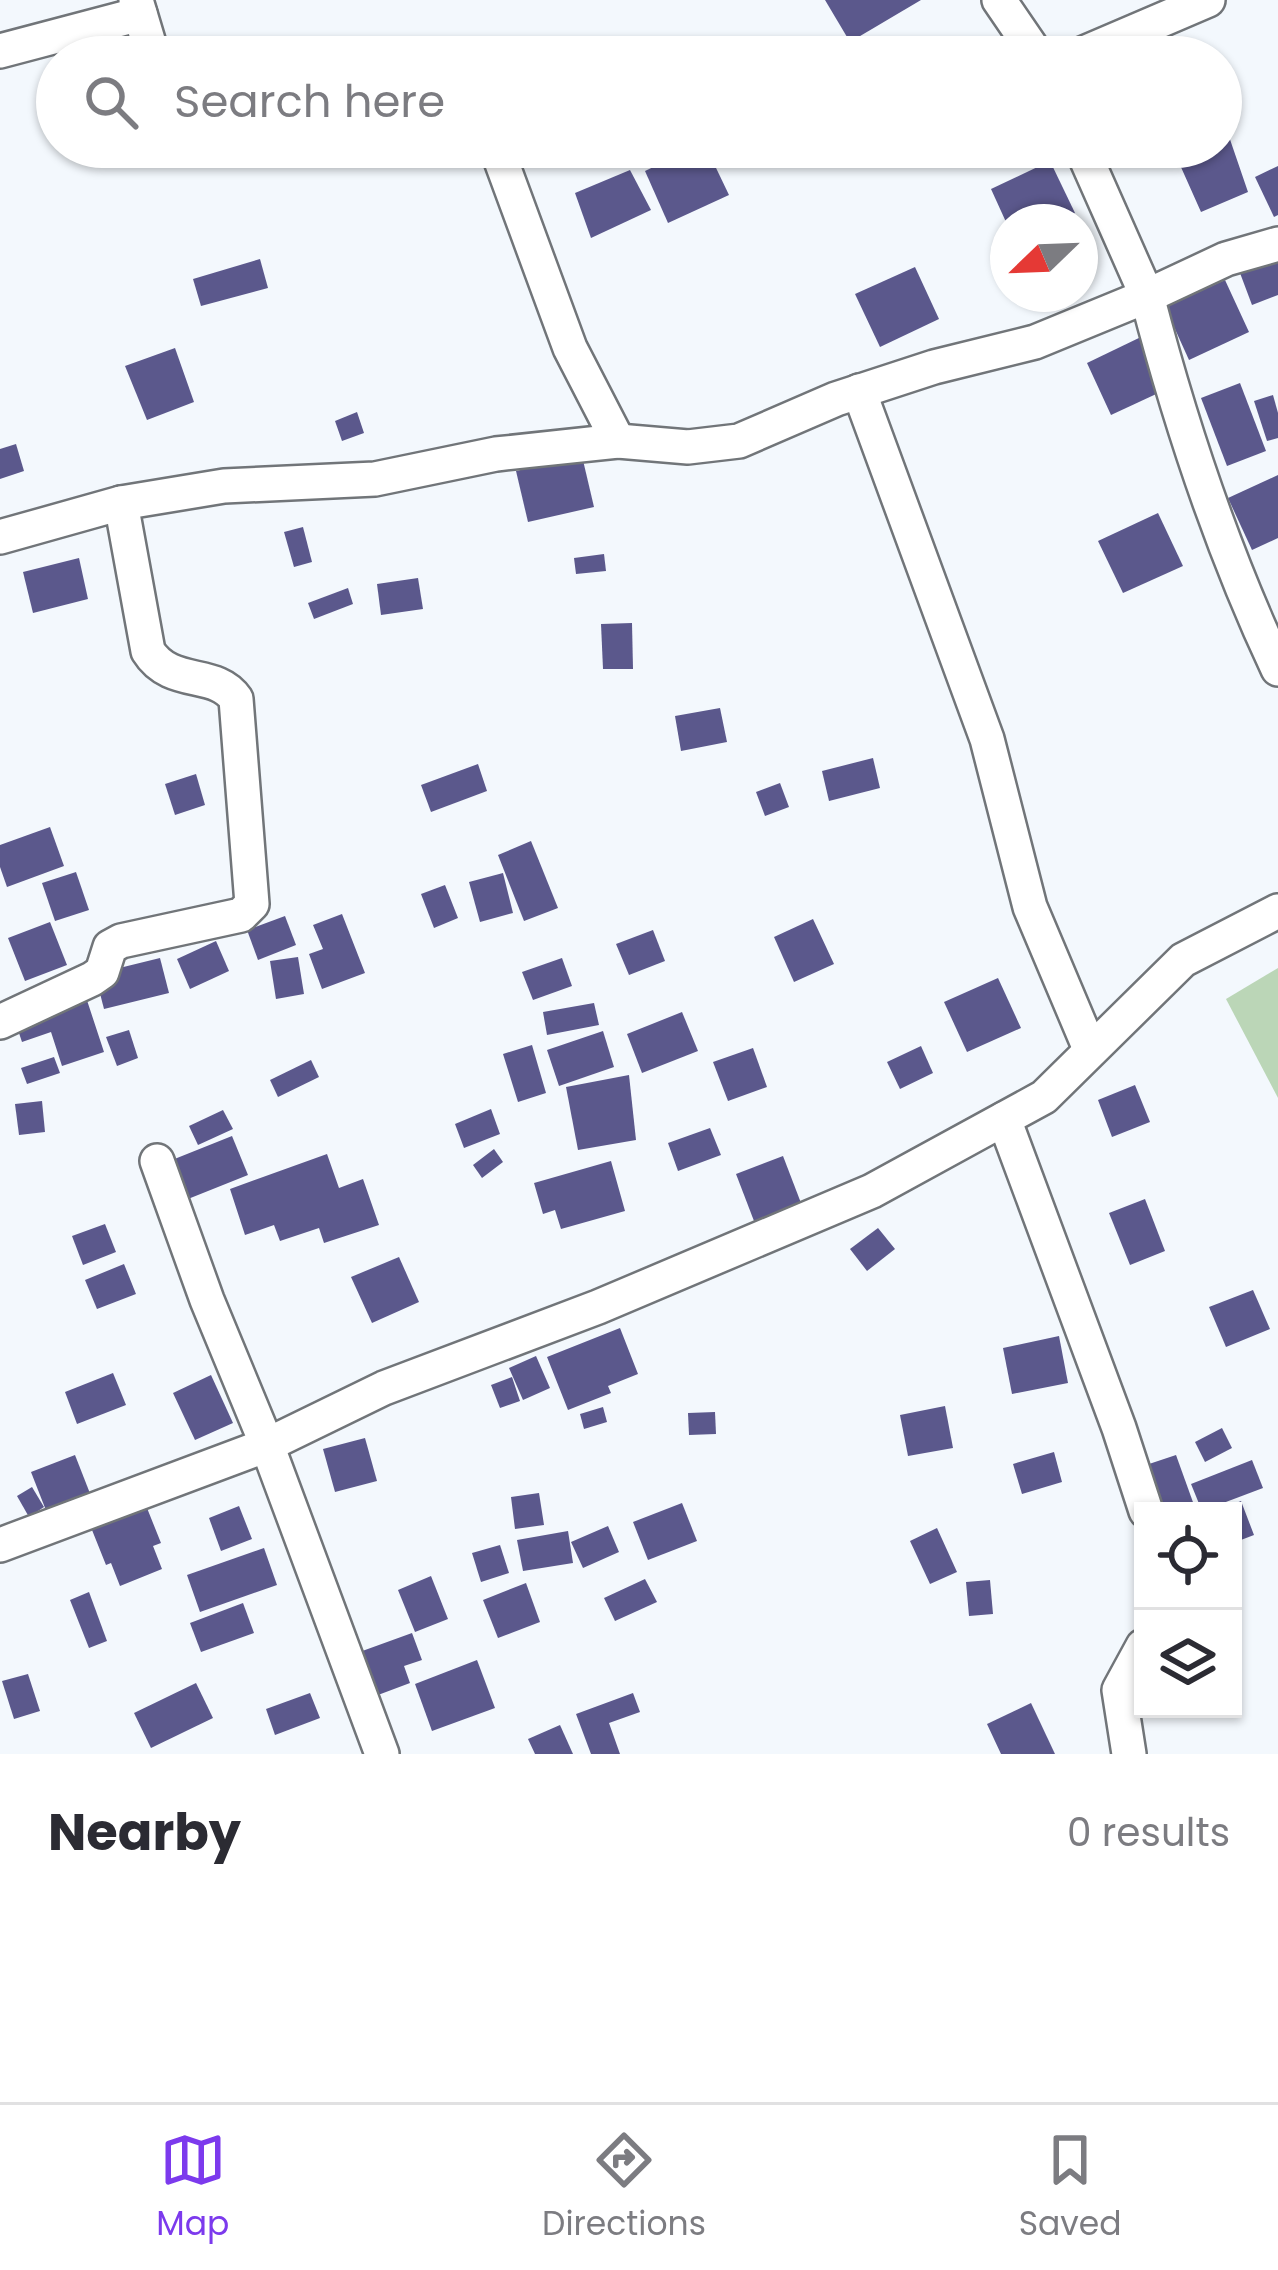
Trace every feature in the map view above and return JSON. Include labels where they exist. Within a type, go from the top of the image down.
[{"type":"street","points":[[999,0],[1024,36]]},
{"type":"street","points":[[1124,36],[1208,0]]},
{"type":"street","points":[[47,36],[138,7],[147,36]]},
{"type":"street","points":[[0,51],[36,40]]},
{"type":"street","points":[[504,168],[570,348],[618,441]]},
{"type":"street","points":[[1090,168],[1147,296],[1239,586],[1278,669]]},
{"type":"street","points":[[0,537],[121,503],[224,486],[375,479],[496,454],[618,441],[688,447],[739,441],[859,392],[1035,342],[1226,260],[1278,244]]},
{"type":"street","points":[[859,392],[987,739],[1030,907],[1090,1049]]},
{"type":"street","points":[[0,1022],[92,980],[102,972],[110,947],[121,941],[241,915],[252,904],[236,699],[226,687],[157,666],[148,651],[121,503]]},
{"type":"street","points":[[0,1545],[267,1445],[384,1388],[598,1307],[872,1191],[1044,1097],[1183,960],[1278,911]]},
{"type":"street","points":[[1004,1118],[1143,1502]]},
{"type":"street","points":[[157,1161],[382,1754]]},
{"type":"street","points":[[1129,1754],[1120,1690],[1134,1663]]},
{"type":"green space","points":[[1278,968],[1278,1098],[1226,999]]},
{"type":"building","points":[[825,0],[921,0],[860,36],[846,36]]},
{"type":"building","points":[[1278,166],[1278,215],[1274,217],[1255,177]]},
{"type":"building","points":[[716,168],[729,195],[668,223],[645,171]]},
{"type":"building","points":[[1035,168],[1053,168],[1071,204],[998,204],[991,189]]},
{"type":"building","points":[[1181,168],[1240,168],[1248,192],[1201,212]]},
{"type":"building","points":[[630,170],[651,210],[591,238],[575,193]]},
{"type":"building","points":[[1278,250],[1278,295],[1252,305],[1237,265]]},
{"type":"building","points":[[260,259],[268,288],[201,306],[193,279]]},
{"type":"building","points":[[915,267],[939,319],[880,347],[855,294]]},
{"type":"building","points":[[1225,280],[1249,332],[1189,360],[1165,307]]},
{"type":"building","points":[[1143,336],[1167,389],[1111,415],[1087,363]]},
{"type":"building","points":[[175,348],[194,402],[147,420],[125,366]]},
{"type":"building","points":[[1240,383],[1266,451],[1227,466],[1201,398]]},
{"type":"building","points":[[1273,395],[1278,438],[1267,441],[1254,401]]},
{"type":"building","points":[[357,412],[364,433],[342,441],[335,421]]},
{"type":"building","points":[[16,444],[24,471],[0,479],[0,449]]},
{"type":"building","points":[[582,456],[594,507],[528,522],[516,471]]},
{"type":"building","points":[[1278,475],[1278,538],[1252,550],[1228,498]]},
{"type":"building","points":[[1158,513],[1183,566],[1123,593],[1098,541]]},
{"type":"building","points":[[303,527],[312,562],[294,567],[284,532]]},
{"type":"building","points":[[604,554],[606,571],[576,574],[574,558]]},
{"type":"building","points":[[79,558],[88,599],[33,613],[23,572]]},
{"type":"building","points":[[418,578],[423,609],[381,615],[377,584]]},
{"type":"building","points":[[348,588],[353,604],[314,619],[308,603]]},
{"type":"building","points":[[632,623],[633,669],[603,669],[601,624]]},
{"type":"building","points":[[720,708],[727,742],[681,751],[675,716]]},
{"type":"building","points":[[873,758],[880,788],[829,801],[822,771]]},
{"type":"building","points":[[478,764],[487,791],[431,812],[421,785]]},
{"type":"building","points":[[196,774],[205,805],[175,815],[165,784]]},
{"type":"building","points":[[780,783],[789,807],[765,816],[756,792]]},
{"type":"building","points":[[50,827],[64,866],[7,887],[0,867],[0,845]]},
{"type":"building","points":[[531,841],[558,908],[524,921],[498,855]]},
{"type":"building","points":[[76,872],[89,910],[55,921],[42,883]]},
{"type":"building","points":[[503,873],[513,913],[480,922],[469,882]]},
{"type":"building","points":[[445,885],[458,918],[434,928],[421,894]]},
{"type":"building","points":[[342,914],[365,973],[322,989],[309,954],[323,949],[313,925]]},
{"type":"building","points":[[285,916],[296,945],[258,960],[247,930]]},
{"type":"building","points":[[813,919],[834,964],[794,982],[774,937]]},
{"type":"building","points":[[50,922],[67,965],[25,981],[8,938]]},
{"type":"building","points":[[653,930],[665,961],[629,975],[616,944]]},
{"type":"building","points":[[216,941],[229,971],[190,989],[177,959]]},
{"type":"building","points":[[298,957],[304,994],[276,999],[270,961]]},
{"type":"building","points":[[160,958],[169,993],[104,1009],[95,974]]},
{"type":"building","points":[[562,958],[572,986],[533,1000],[522,972]]},
{"type":"building","points":[[79,976],[104,1052],[62,1066],[51,1032],[22,1042],[16,1024]]},
{"type":"building","points":[[998,978],[1021,1028],[967,1052],[944,1002]]},
{"type":"building","points":[[594,1003],[599,1025],[547,1035],[543,1012]]},
{"type":"building","points":[[682,1012],[698,1051],[642,1073],[627,1034]]},
{"type":"building","points":[[129,1030],[138,1058],[117,1066],[106,1037]]},
{"type":"building","points":[[603,1031],[614,1067],[559,1086],[547,1050]]},
{"type":"building","points":[[532,1045],[546,1093],[518,1102],[503,1054]]},
{"type":"building","points":[[921,1046],[933,1073],[900,1089],[887,1062]]},
{"type":"building","points":[[753,1048],[767,1087],[728,1101],[713,1062]]},
{"type":"building","points":[[54,1057],[60,1073],[27,1084],[21,1068]]},
{"type":"building","points":[[311,1060],[319,1077],[278,1097],[270,1080]]},
{"type":"building","points":[[629,1075],[636,1140],[578,1150],[566,1087]]},
{"type":"building","points":[[1135,1085],[1150,1122],[1112,1137],[1098,1100]]},
{"type":"building","points":[[42,1101],[45,1132],[19,1135],[15,1104]]},
{"type":"building","points":[[491,1109],[500,1134],[464,1148],[455,1124]]},
{"type":"building","points":[[223,1110],[233,1129],[198,1145],[189,1126]]},
{"type":"building","points":[[710,1128],[721,1155],[678,1171],[668,1143]]},
{"type":"building","points":[[232,1136],[248,1175],[188,1199],[172,1160]]},
{"type":"building","points":[[494,1149],[503,1162],[482,1178],[473,1165]]},
{"type":"building","points":[[327,1154],[339,1188],[363,1179],[379,1225],[324,1243],[319,1228],[280,1241],[274,1225],[245,1235],[230,1189]]},
{"type":"building","points":[[783,1156],[801,1203],[754,1221],[736,1174]]},
{"type":"building","points":[[611,1161],[625,1211],[561,1229],[555,1210],[543,1214],[534,1183]]},
{"type":"building","points":[[1145,1199],[1165,1251],[1130,1265],[1109,1213]]},
{"type":"building","points":[[105,1224],[116,1252],[83,1265],[72,1236]]},
{"type":"building","points":[[878,1228],[895,1249],[867,1271],[850,1249]]},
{"type":"building","points":[[399,1257],[419,1302],[372,1323],[351,1277]]},
{"type":"building","points":[[124,1264],[136,1294],[97,1309],[85,1280]]},
{"type":"building","points":[[1253,1290],[1270,1329],[1226,1347],[1209,1307]]},
{"type":"building","points":[[620,1328],[638,1374],[608,1386],[611,1393],[568,1410],[547,1357]]},
{"type":"building","points":[[1059,1336],[1068,1383],[1012,1394],[1003,1348]]},
{"type":"building","points":[[536,1356],[550,1388],[523,1400],[509,1368]]},
{"type":"building","points":[[113,1373],[126,1405],[77,1424],[65,1392]]},
{"type":"building","points":[[211,1375],[233,1423],[195,1440],[173,1393]]},
{"type":"building","points":[[512,1377],[520,1401],[500,1408],[491,1385]]},
{"type":"building","points":[[945,1406],[953,1448],[908,1456],[900,1415]]},
{"type":"building","points":[[603,1407],[607,1422],[584,1429],[580,1414]]},
{"type":"building","points":[[715,1412],[716,1434],[689,1435],[688,1413]]},
{"type":"building","points":[[1222,1428],[1232,1448],[1205,1462],[1195,1442]]},
{"type":"building","points":[[365,1438],[377,1481],[335,1492],[323,1449]]},
{"type":"building","points":[[1054,1452],[1062,1482],[1022,1494],[1013,1464]]},
{"type":"building","points":[[75,1455],[91,1496],[47,1513],[31,1472]]},
{"type":"building","points":[[1176,1455],[1193,1502],[1154,1502],[1140,1467]]},
{"type":"building","points":[[1252,1460],[1263,1488],[1226,1502],[1198,1502],[1191,1484]]},
{"type":"building","points":[[32,1487],[44,1507],[29,1517],[17,1496]]},
{"type":"building","points":[[539,1493],[544,1525],[515,1529],[511,1497]]},
{"type":"building","points":[[682,1503],[697,1541],[648,1560],[633,1522]]},
{"type":"building","points":[[1242,1504],[1254,1535],[1242,1540]]},
{"type":"building","points":[[239,1506],[252,1539],[221,1551],[209,1518]]},
{"type":"building","points":[[147,1508],[161,1543],[153,1546],[162,1569],[120,1586],[92,1530]]},
{"type":"building","points":[[608,1526],[619,1552],[583,1568],[571,1542]]},
{"type":"building","points":[[937,1528],[957,1572],[930,1584],[910,1541]]},
{"type":"building","points":[[568,1531],[573,1563],[523,1571],[517,1540]]},
{"type":"building","points":[[500,1545],[509,1573],[481,1582],[472,1553]]},
{"type":"building","points":[[264,1548],[277,1585],[200,1612],[187,1575]]},
{"type":"building","points":[[431,1576],[448,1619],[415,1632],[398,1590]]},
{"type":"building","points":[[645,1579],[657,1602],[615,1621],[604,1598]]},
{"type":"building","points":[[990,1580],[993,1614],[969,1616],[966,1582]]},
{"type":"building","points":[[526,1583],[540,1622],[498,1638],[483,1600]]},
{"type":"building","points":[[89,1592],[107,1641],[89,1648],[70,1600]]},
{"type":"building","points":[[243,1603],[254,1633],[201,1652],[190,1623]]},
{"type":"building","points":[[412,1633],[422,1660],[404,1666],[410,1683],[370,1698],[354,1654]]},
{"type":"building","points":[[477,1660],[495,1708],[432,1731],[415,1684]]},
{"type":"building","points":[[28,1674],[40,1711],[14,1719],[2,1681]]},
{"type":"building","points":[[196,1683],[213,1718],[151,1748],[134,1713]]},
{"type":"building","points":[[310,1693],[320,1718],[275,1735],[266,1709]]},
{"type":"building","points":[[633,1693],[640,1712],[609,1723],[620,1754],[591,1754],[576,1714]]},
{"type":"building","points":[[1031,1703],[1055,1754],[1001,1754],[987,1724]]},
{"type":"building","points":[[560,1725],[573,1754],[535,1754],[528,1739]]}]
